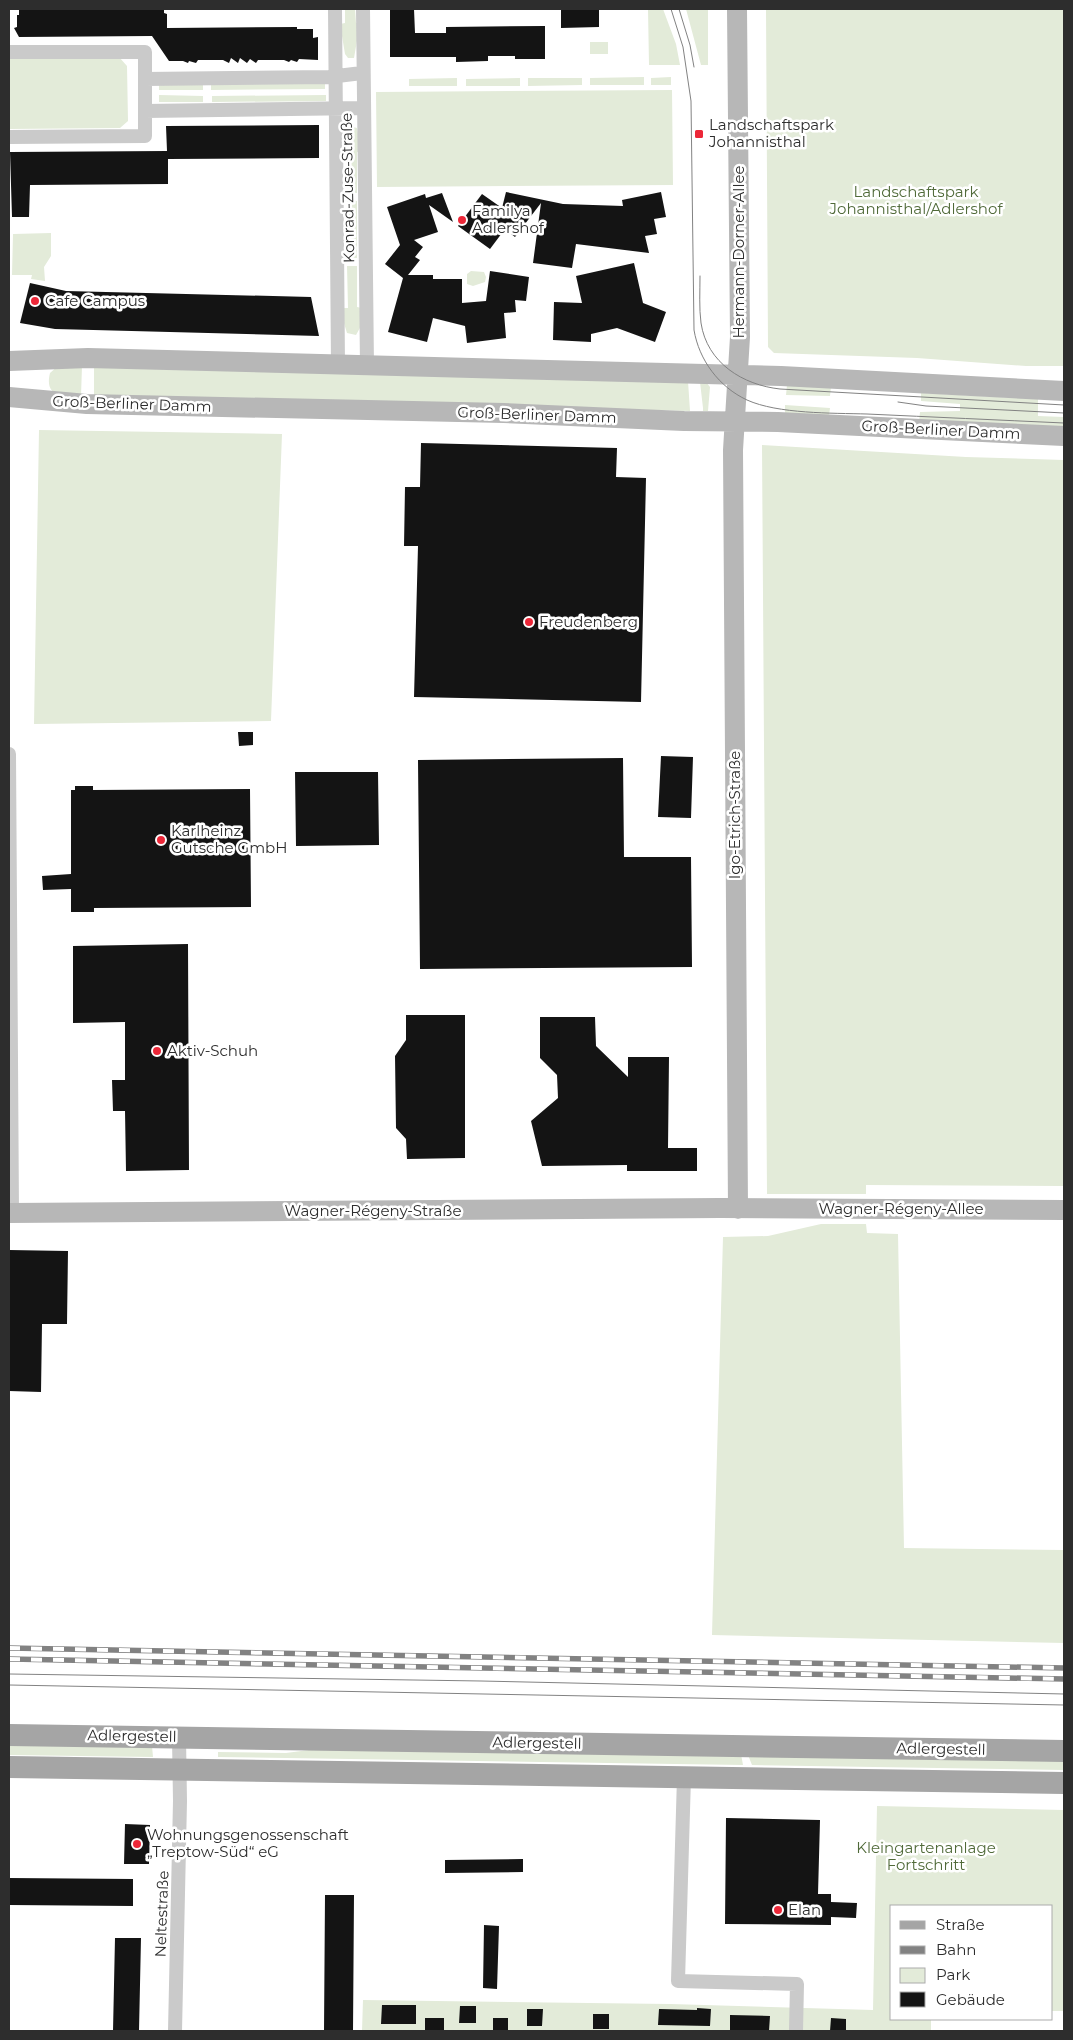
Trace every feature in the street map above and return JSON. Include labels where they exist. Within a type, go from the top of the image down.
[{"type":"main road","name":"Adlergestell","points":[[9,1735],[1064,1751]]},
{"type":"main road","name":"Adlergestell","points":[[9,1767],[1064,1783]]},
{"type":"street","name":"Konrad-Zuse-Straße","points":[[335,9],[334,77],[338,366]]},
{"type":"street","name":"Konrad-Zuse-Straße","points":[[363,9],[362,73],[366,366]]},
{"type":"street","name":"Hermann-Dorner-Allee","points":[[734,422],[740,321],[737,9]]},
{"type":"street","points":[[9,52],[145,52],[145,136],[9,137]]},
{"type":"street","points":[[145,79],[334,77],[362,73]]},
{"type":"street","points":[[145,111],[363,108]]},
{"type":"street","points":[[9,361],[88,358],[738,375],[1064,391]]},
{"type":"street","name":"Groß-Berliner Damm","points":[[9,397],[87,404],[446,411],[778,422],[1064,436]]},
{"type":"street","name":"Igo-Etrich-Straße","points":[[734,422],[738,1209]]},
{"type":"street","points":[[9,754],[10,1213]]},
{"type":"street","name":"Wagner-Régeny-Allee","points":[[738,1209],[1064,1210]]},
{"type":"street","name":"Wagner-Régeny-Straße","points":[[10,1213],[738,1209]]},
{"type":"street","name":"Neltestraße","points":[[176,2031],[179,1737]]},
{"type":"street","points":[[684,1777],[678,1981],[798,1984],[796,2031]]},
{"type":"green space","points":[[345,9],[355,9],[356,23],[360,23],[354,58],[348,58],[345,54],[340,24],[345,23]]},
{"type":"green space","points":[[648,9],[663,9],[676,44],[680,65],[649,65]]},
{"type":"green space","points":[[686,9],[708,9],[708,65],[701,65]]},
{"type":"green space","name":"Landschaftspark Johannisthal/Adlershof","points":[[766,9],[1064,9],[1064,366],[1026,366],[917,358],[774,353],[768,347]]},
{"type":"green space","points":[[590,42],[608,42],[608,54],[590,54]]},
{"type":"green space","points":[[119,57],[127,66],[128,121],[120,128],[9,129],[9,58]]},
{"type":"green space","points":[[644,77],[644,85],[590,85],[590,78]]},
{"type":"green space","points":[[671,77],[671,85],[651,85],[651,78]]},
{"type":"green space","points":[[457,78],[457,86],[409,86],[409,79]]},
{"type":"green space","points":[[520,78],[520,86],[466,86],[466,79]]},
{"type":"green space","points":[[528,78],[582,78],[582,85],[528,86]]},
{"type":"green space","points":[[325,83],[325,89],[211,90],[211,84]]},
{"type":"green space","points":[[159,84],[203,84],[203,90],[159,90]]},
{"type":"green space","points":[[672,90],[673,185],[377,187],[376,92]]},
{"type":"green space","points":[[159,95],[203,96],[203,102],[159,102]]},
{"type":"green space","points":[[326,95],[326,101],[212,102],[212,96]]},
{"type":"green space","points":[[349,126],[357,128],[361,151],[357,152],[357,193],[347,193],[346,152],[341,151],[345,130]]},
{"type":"green space","points":[[347,201],[357,201],[357,258],[347,258]]},
{"type":"green space","points":[[51,233],[51,256],[44,267],[45,281],[31,279],[32,275],[12,275],[13,234]]},
{"type":"green space","points":[[347,266],[357,266],[357,307],[362,308],[361,326],[356,335],[347,333],[343,320],[343,308],[348,308]]},
{"type":"green space","points":[[471,271],[484,272],[485,282],[473,286],[467,284],[467,274]]},
{"type":"green space","points":[[58,366],[82,366],[81,396],[56,394],[52,391],[49,381],[50,373]]},
{"type":"green space","points":[[94,367],[688,381],[690,411],[94,396]]},
{"type":"green space","points":[[700,382],[706,382],[710,387],[708,411],[703,411]]},
{"type":"green space","points":[[787,385],[831,387],[830,396],[786,395]]},
{"type":"green space","points":[[921,393],[1038,399],[1038,416],[1064,417],[1064,429],[919,422],[920,412],[960,411],[960,404],[921,401]]},
{"type":"green space","points":[[785,405],[830,408],[829,416],[785,414]]},
{"type":"green space","points":[[39,430],[282,434],[271,721],[34,724]]},
{"type":"green space","points":[[762,445],[966,457],[1064,460],[1064,1186],[866,1185],[866,1194],[767,1194]]},
{"type":"green space","points":[[821,1224],[866,1224],[867,1233],[898,1234],[904,1548],[1064,1550],[1064,1643],[712,1635],[723,1237],[768,1236]]},
{"type":"green space","points":[[9,1743],[152,1746],[153,1757],[9,1755]]},
{"type":"green space","points":[[317,1749],[741,1754],[743,1765],[218,1757],[218,1752],[286,1753]]},
{"type":"green space","points":[[748,1755],[1064,1759],[1064,1770],[752,1765]]},
{"type":"green space","name":"Kleingartenanlage Fortschritt","points":[[877,1806],[1064,1810],[1064,2011],[1053,2011],[1053,1905],[890,1905],[890,2020],[931,2020],[931,2031],[362,2031],[363,2000],[670,2004],[873,2010]]},
{"type":"building","points":[[19,9],[164,9],[164,13],[167,14],[167,28],[297,27],[297,29],[313,29],[313,38],[318,37],[318,60],[299,59],[297,62],[291,60],[289,62],[284,60],[258,60],[256,63],[250,59],[247,63],[240,58],[238,63],[231,58],[229,63],[223,60],[198,60],[196,63],[189,61],[188,63],[169,61],[152,36],[19,37],[14,28],[17,27]]},
{"type":"building","points":[[390,9],[414,9],[415,33],[446,33],[446,27],[545,26],[545,59],[515,59],[515,56],[488,56],[488,61],[456,62],[456,57],[390,57]]},
{"type":"building","points":[[561,9],[599,9],[599,27],[561,28]]},
{"type":"building","points":[[319,125],[319,158],[168,159],[168,184],[30,185],[29,217],[12,217],[10,152],[167,151],[166,126]]},
{"type":"building","points":[[506,192],[563,204],[623,206],[622,200],[661,192],[666,217],[654,219],[657,234],[645,236],[649,253],[576,244],[572,268],[533,263],[541,203],[515,237],[505,229],[490,249],[458,226],[482,194],[502,208]]},
{"type":"building","points":[[442,193],[453,222],[429,205],[438,232],[414,240],[423,247],[415,257],[420,260],[408,275],[433,275],[433,279],[462,279],[462,303],[486,301],[490,271],[529,277],[526,301],[515,300],[516,312],[504,313],[506,338],[467,343],[465,326],[433,318],[427,342],[388,332],[403,278],[385,264],[400,245],[387,207],[425,194],[426,198]]},
{"type":"building","points":[[634,263],[643,303],[666,312],[655,342],[617,328],[591,334],[591,342],[553,340],[554,302],[582,303],[576,276]]},
{"type":"building","points":[[30,283],[66,291],[311,297],[319,336],[55,329],[20,323]]},
{"type":"building","name":"Freudenberg","points":[[421,443],[617,448],[616,477],[646,478],[641,702],[414,697],[418,546],[404,546],[405,487],[420,487]]},
{"type":"building","points":[[238,732],[253,732],[253,745],[239,746]]},
{"type":"building","points":[[661,756],[693,757],[691,818],[658,817]]},
{"type":"building","points":[[623,758],[624,857],[691,857],[692,967],[420,969],[418,760]]},
{"type":"building","points":[[295,772],[378,772],[379,845],[296,846]]},
{"type":"building","name":"Karlheinz Gutsche GmbH","points":[[75,786],[93,786],[93,790],[250,789],[251,907],[94,908],[94,912],[71,912],[71,889],[43,890],[42,876],[71,874],[71,790],[75,790]]},
{"type":"building","name":"Aktiv-Schuh","points":[[188,944],[189,1170],[126,1171],[125,1111],[113,1111],[112,1080],[125,1080],[125,1022],[73,1023],[73,946]]},
{"type":"building","points":[[406,1015],[465,1015],[465,1158],[407,1159],[406,1139],[396,1128],[395,1056],[406,1040]]},
{"type":"building","points":[[540,1017],[595,1017],[596,1046],[628,1077],[628,1057],[669,1057],[668,1148],[697,1148],[697,1171],[627,1171],[627,1165],[542,1166],[531,1121],[558,1098],[557,1075],[540,1058]]},
{"type":"building","points":[[9,1250],[68,1251],[67,1324],[42,1324],[41,1392],[9,1391]]},
{"type":"building","points":[[726,1818],[820,1820],[818,1894],[831,1894],[831,1902],[857,1903],[856,1918],[831,1917],[831,1925],[725,1924]]},
{"type":"building","name":"Wohnungsgenossenschaft „Treptow-Süd“ eG","points":[[125,1824],[150,1825],[149,1864],[124,1864]]},
{"type":"building","points":[[523,1859],[523,1872],[445,1873],[445,1860]]},
{"type":"building","points":[[9,1878],[133,1879],[133,1906],[9,1905]]},
{"type":"building","points":[[325,1895],[354,1895],[353,2031],[324,2031]]},
{"type":"building","points":[[484,1925],[499,1926],[497,1989],[483,1988]]},
{"type":"building","points":[[115,1938],[141,1938],[139,2031],[113,2031]]},
{"type":"building","points":[[382,2005],[416,2005],[416,2024],[381,2024]]},
{"type":"building","points":[[460,2006],[476,2006],[476,2023],[459,2023]]},
{"type":"building","points":[[697,2008],[711,2009],[710,2026],[658,2025],[659,2009],[697,2010]]},
{"type":"building","points":[[527,2009],[543,2009],[542,2026],[527,2026]]},
{"type":"building","points":[[593,2014],[609,2014],[609,2029],[593,2029]]},
{"type":"building","points":[[730,2015],[770,2016],[769,2031],[730,2031]]},
{"type":"building","points":[[425,2018],[444,2018],[444,2031],[425,2031]]},
{"type":"building","points":[[493,2018],[508,2018],[508,2031],[493,2031]]},
{"type":"building","points":[[831,2018],[846,2019],[846,2031],[830,2031]]},
{"type":"tram line","points":[[671,9],[683,47],[691,101],[694,330],[700,352],[719,380],[747,400],[760,405],[789,410],[1064,423]]},
{"type":"tram line","points":[[679,9],[690,45],[694,67]]},
{"type":"tram line","points":[[700,276],[701,323],[711,350],[729,369],[753,383],[780,389],[1064,405]]},
{"type":"tram line","points":[[898,402],[926,406],[1064,413]]},
{"type":"tram line","points":[[9,1674],[481,1681],[1064,1694]]},
{"type":"tram line","points":[[9,1685],[1064,1705]]},
{"type":"railway","points":[[9,1648],[1064,1668]]},
{"type":"railway","points":[[9,1659],[1064,1679]]},
{"type":"place","name":"Landschaftspark Johannisthal","points":[[699,134]]},
{"type":"place","name":"Familya Adlershof","points":[[462,220]]},
{"type":"place","name":"Cafe Campus","points":[[35,301]]},
{"type":"place","name":"Freudenberg","points":[[529,622]]},
{"type":"place","name":"Karlheinz Gutsche GmbH","points":[[161,840]]},
{"type":"place","name":"Aktiv-Schuh","points":[[157,1051]]},
{"type":"place","name":"Wohnungsgenossenschaft „Treptow-Süd“ eG","points":[[137,1844]]},
{"type":"place","name":"Elan","points":[[778,1910]]}]
